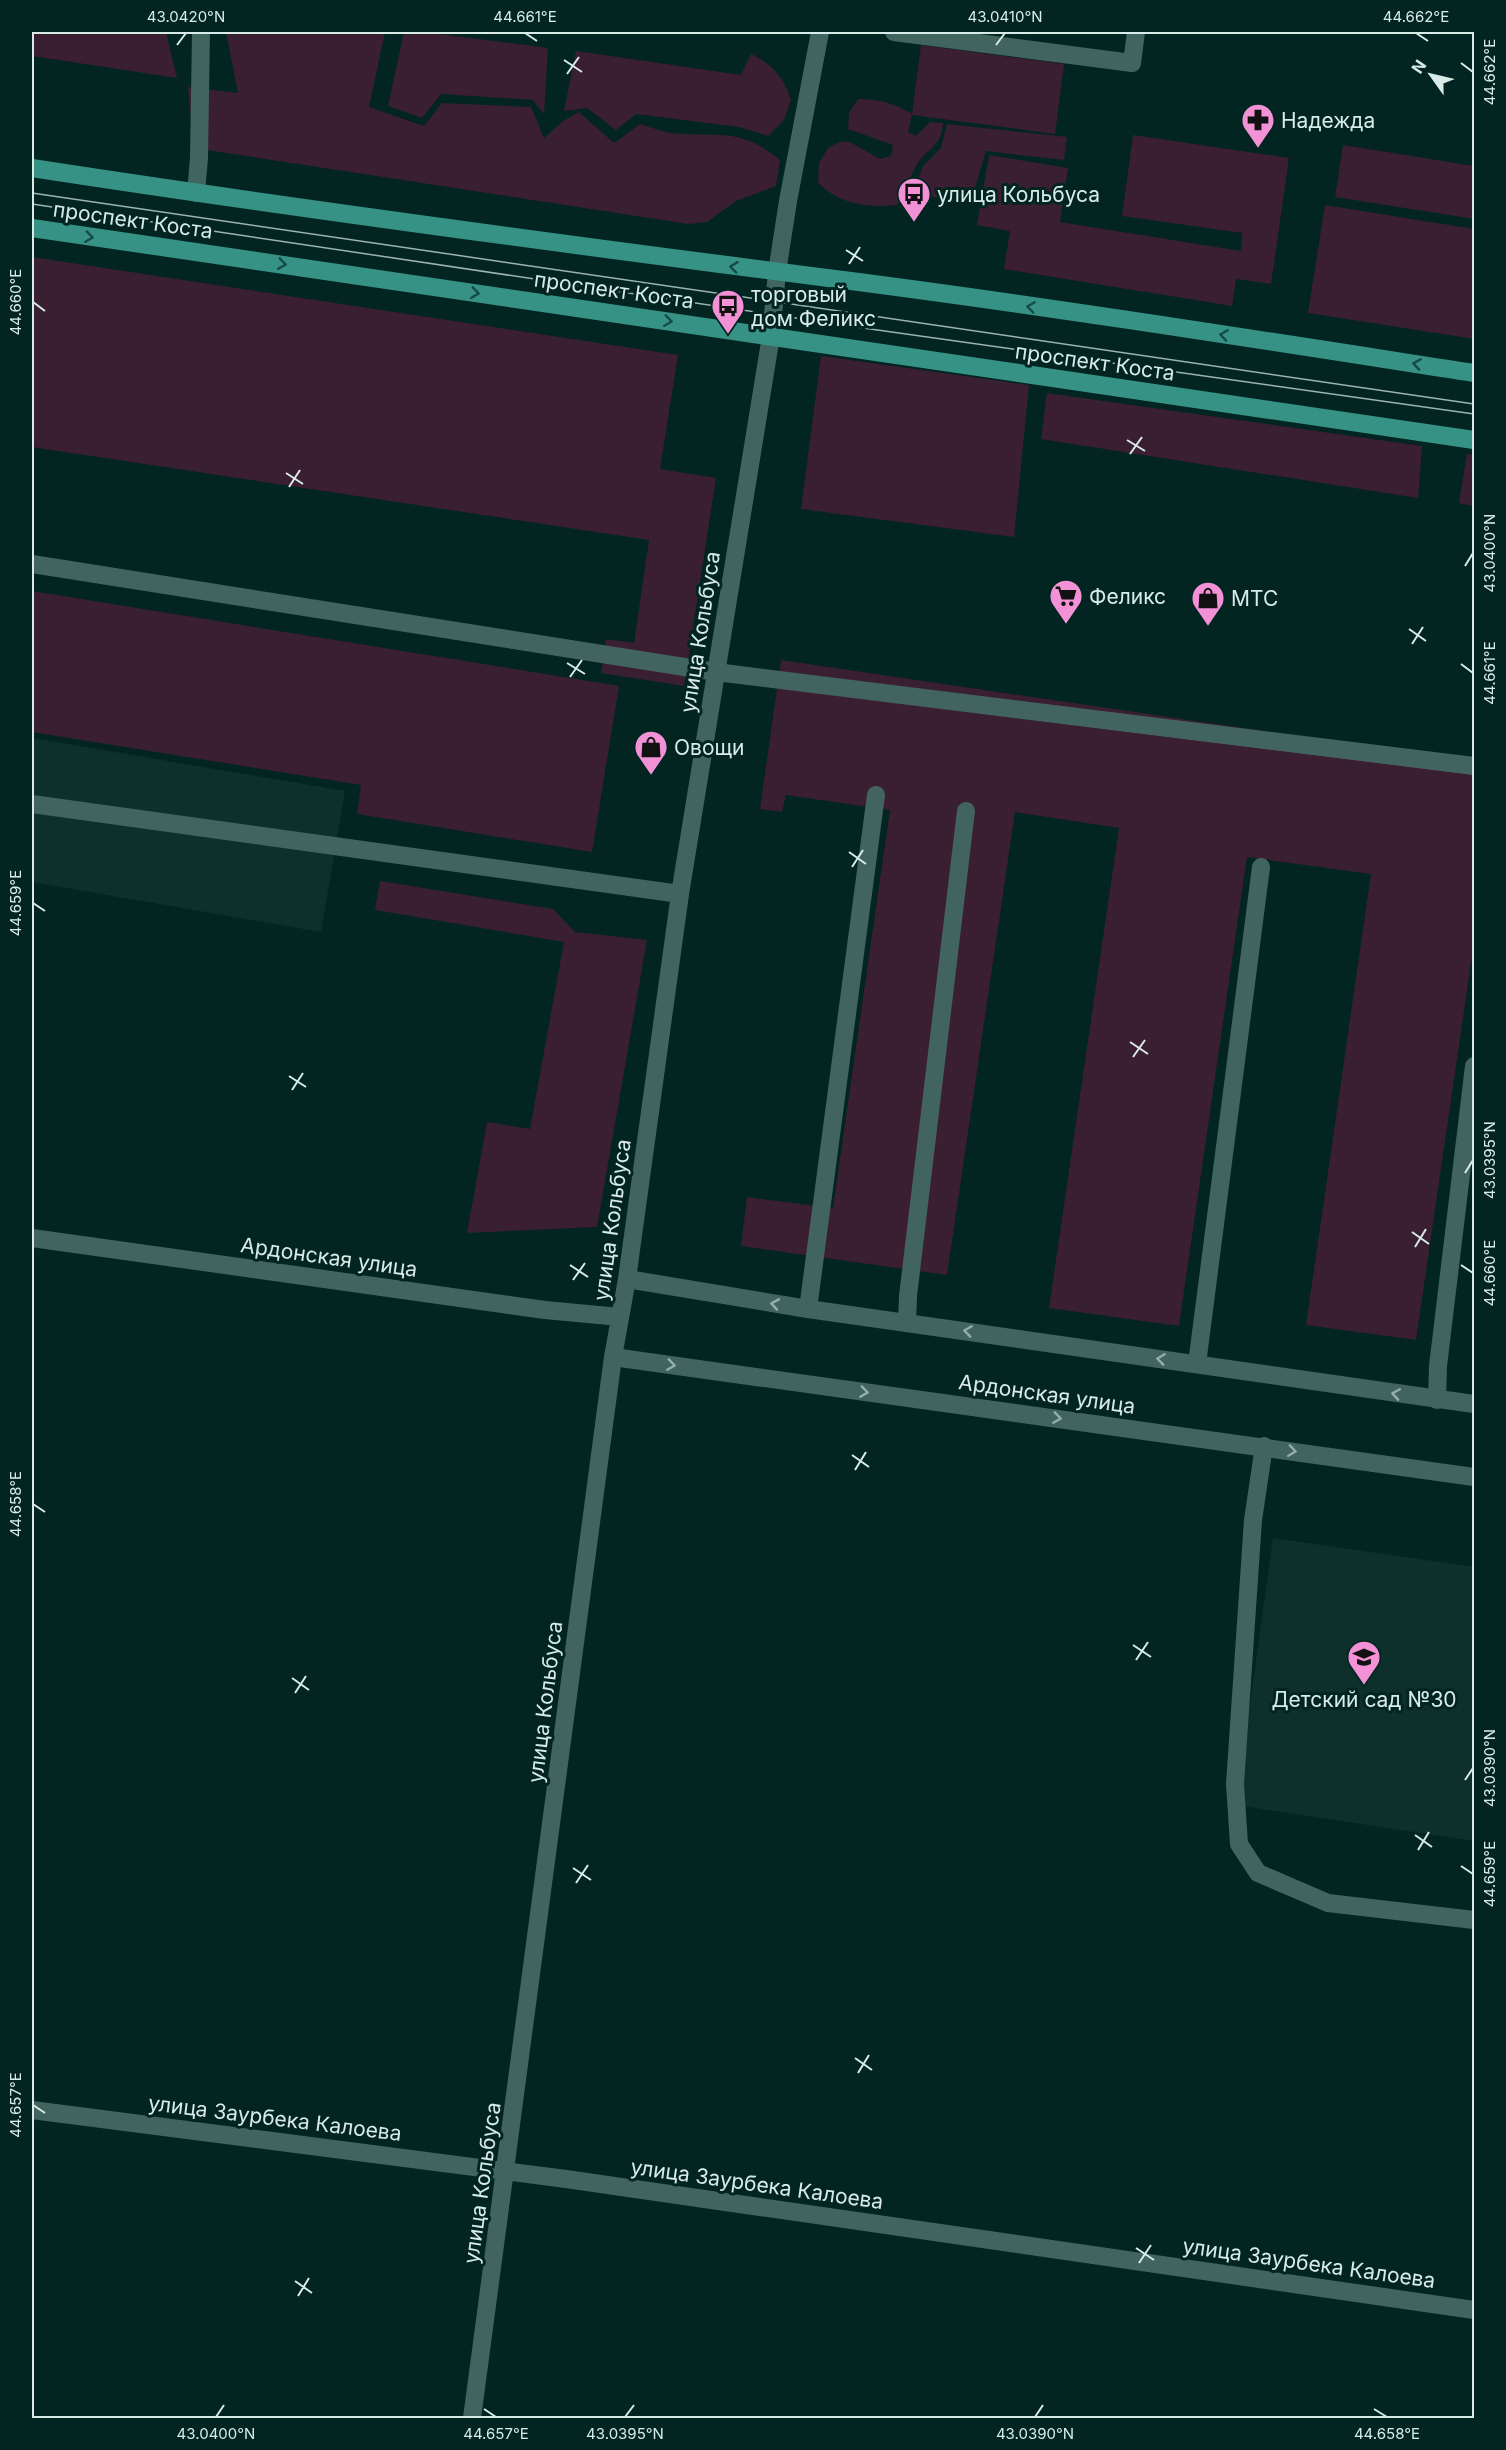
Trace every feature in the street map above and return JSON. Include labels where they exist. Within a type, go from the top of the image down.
[{"type":"main road","name":"проспект Коста","points":[[32,168],[196,193],[777,272],[1474,374]]},
{"type":"main road","name":"проспект Коста","points":[[32,228],[1474,440]]},
{"type":"street","points":[[196,193],[199,158],[201,32]]},
{"type":"street","name":"улица Кольбуса","points":[[472,2418],[507,2171],[613,1357],[627,1280],[680,894],[771,336],[777,272],[788,201],[820,32]]},
{"type":"street","points":[[894,32],[1132,63],[1136,32]]},
{"type":"street","points":[[32,564],[716,672],[1474,766]]},
{"type":"street","points":[[808,1309],[876,795]]},
{"type":"street","points":[[32,804],[680,894]]},
{"type":"street","points":[[907,1323],[908,1296],[966,811]]},
{"type":"street","points":[[1197,1364],[1261,867]]},
{"type":"street","points":[[1437,1400],[1438,1366],[1474,1066]]},
{"type":"street","name":"Ардонская улица","points":[[32,1238],[545,1310],[621,1317]]},
{"type":"street","points":[[627,1280],[808,1309],[1474,1404]]},
{"type":"street","name":"Ардонская улица","points":[[613,1357],[1474,1477]]},
{"type":"street","points":[[1264,1446],[1253,1520],[1235,1784],[1239,1844],[1258,1873],[1328,1903],[1474,1920]]},
{"type":"street","name":"улица Заурбека Калоева","points":[[32,2110],[507,2171],[1474,2310]]},
{"type":"shaded area","points":[[32,32],[166,32],[177,78],[32,56]]},
{"type":"shaded area","points":[[226,32],[385,32],[369,107],[424,126],[442,103],[531,107],[544,138],[563,121],[579,112],[614,143],[640,124],[671,133],[740,138],[765,149],[780,160],[776,186],[736,201],[707,222],[688,224],[194,148],[188,87],[238,93]]},
{"type":"shaded area","points":[[404,32],[424,32],[548,48],[544,114],[533,100],[441,94],[422,118],[388,106]]},
{"type":"shaded area","points":[[921,45],[1064,64],[1055,134],[912,115],[908,132],[916,136],[930,122],[943,123],[942,131],[940,138],[916,166],[897,205],[864,205],[835,196],[818,182],[819,163],[828,148],[839,142],[850,142],[880,159],[891,156],[893,145],[848,129],[849,113],[858,99],[886,102],[912,114]]},
{"type":"shaded area","points":[[576,51],[741,75],[751,54],[777,72],[791,100],[784,120],[768,136],[739,127],[636,114],[616,130],[587,108],[564,111]]},
{"type":"shaded area","points":[[947,124],[1067,137],[1064,160],[986,151],[971,201],[912,195],[923,166],[941,148]]},
{"type":"shaded area","points":[[1133,135],[1289,158],[1271,284],[1236,279],[1232,306],[1004,269],[1010,231],[977,225],[989,155],[1068,168],[1060,222],[1241,251],[1242,233],[1122,216]]},
{"type":"shaded area","points":[[1343,145],[1474,166],[1474,219],[1335,197]]},
{"type":"shaded area","points":[[1325,205],[1474,229],[1474,339],[1308,313]]},
{"type":"shaded area","points":[[32,257],[678,355],[660,469],[716,478],[684,686],[601,673],[606,639],[634,643],[649,540],[32,447]]},
{"type":"shaded area","points":[[821,356],[1029,385],[1014,537],[801,509]]},
{"type":"shaded area","points":[[1047,393],[1422,446],[1418,498],[1041,439]]},
{"type":"shaded area","points":[[1467,454],[1474,455],[1474,506],[1459,503]]},
{"type":"shaded area","points":[[32,591],[619,686],[592,852],[357,814],[361,785],[32,732]]},
{"type":"shaded area","points":[[781,660],[1474,762],[1474,942],[1416,1340],[1306,1325],[1371,874],[1247,857],[1179,1326],[1049,1308],[1119,828],[1015,812],[947,1275],[741,1246],[747,1197],[833,1208],[890,810],[786,795],[782,812],[760,809]]},
{"type":"shaded area","points":[[32,738],[345,791],[321,932],[32,882]]},
{"type":"shaded area","points":[[380,881],[553,909],[575,932],[647,940],[597,1227],[467,1233],[487,1122],[530,1129],[564,942],[375,910]]},
{"type":"shaded area","name":"Детский сад №30","points":[[1273,1538],[1474,1567],[1474,1841],[1236,1805]]},
{"type":"tram line","points":[[32,193],[1474,404]]},
{"type":"tram line","points":[[32,204],[849,326],[1474,414]]},
{"type":"place","name":"Надежда","points":[[1258,149]]},
{"type":"place","name":"улица Кольбуса","points":[[914,223]]},
{"type":"place","name":"торговый дом Феликс","points":[[728,335]]},
{"type":"place","name":"Феликс","points":[[1066,625]]},
{"type":"place","name":"МТС","points":[[1208,627]]},
{"type":"place","name":"Овощи","points":[[651,776]]},
{"type":"place","name":"Детский сад №30","points":[[1364,1686]]}]
